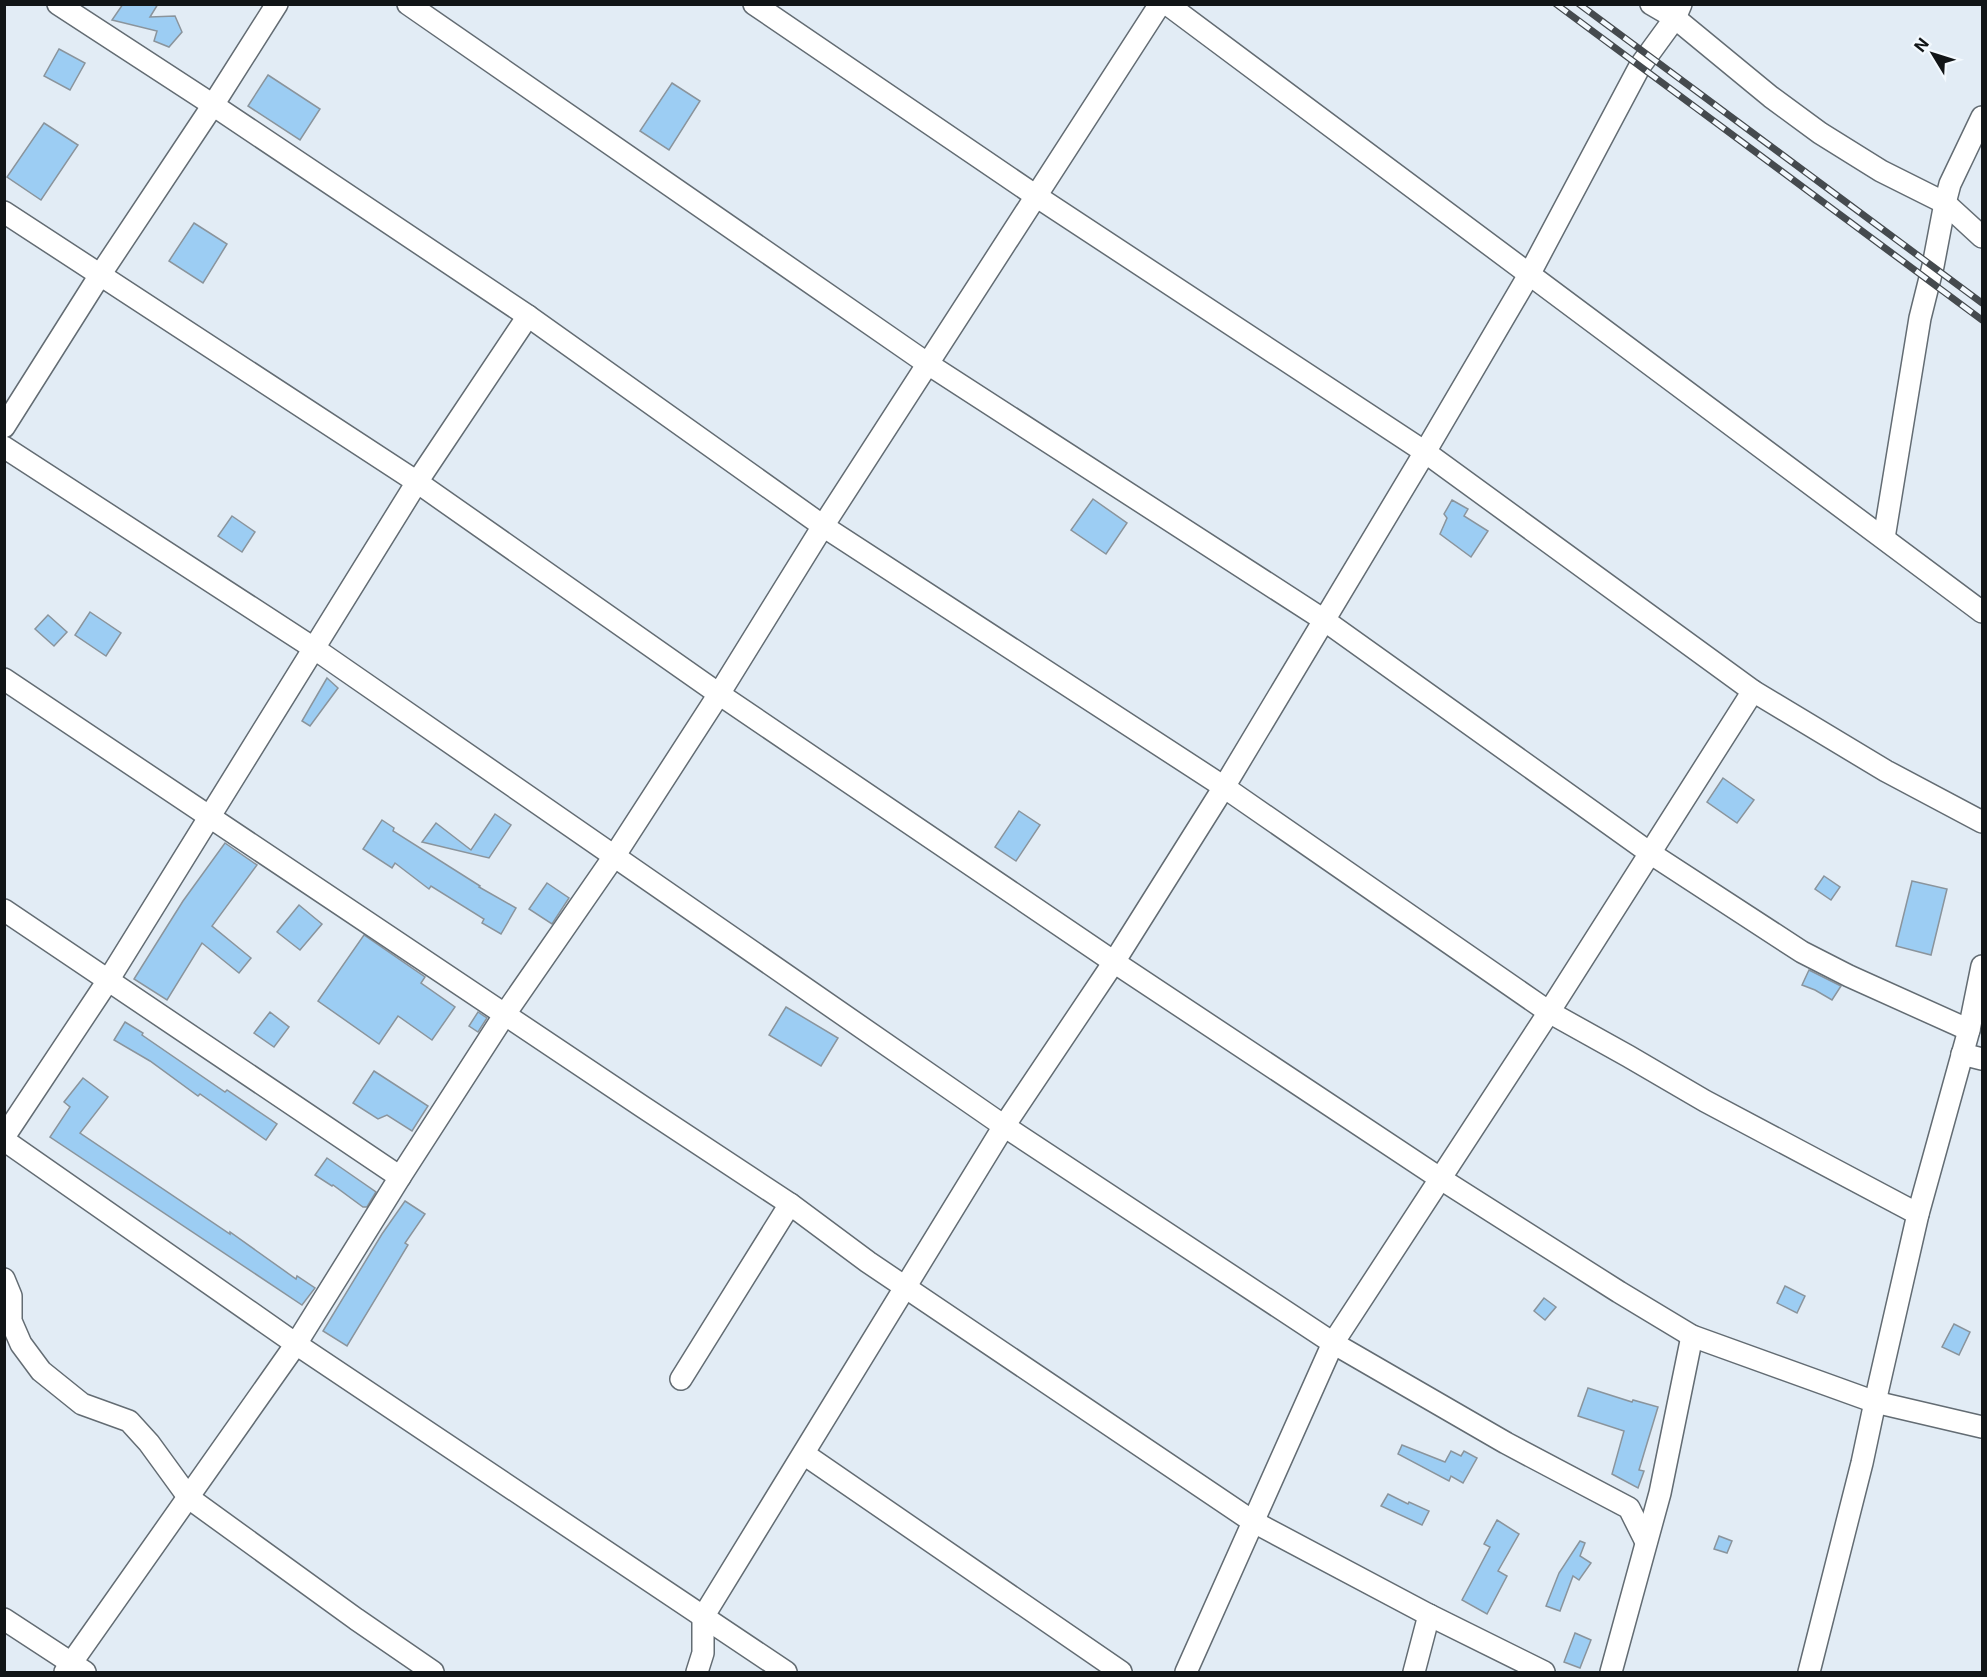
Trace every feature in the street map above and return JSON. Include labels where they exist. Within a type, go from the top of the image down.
[{"type":"street","points":[[58,4],[528,316],[822,526],[1224,787],[1549,1012],[1705,1101],[1918,1214]]},
{"type":"street","points":[[4,427],[277,4]]},
{"type":"street","points":[[408,4],[928,364],[1324,620],[1650,853],[1802,952],[1849,976],[1969,1030]]},
{"type":"street","points":[[754,4],[1036,196],[1425,452],[1753,691],[1886,771],[1983,822]]},
{"type":"street","points":[[4,1619],[73,1669],[296,1344],[505,1014],[615,855],[719,694],[822,526],[1160,4]]},
{"type":"street","points":[[1167,4],[1983,612]]},
{"type":"street","points":[[1651,4],[1678,11],[1771,97],[1820,133],[1881,171],[1945,203],[1983,237]]},
{"type":"street","points":[[697,1672],[703,1653],[703,1617],[1004,1126],[1114,962],[1224,787],[1530,273],[1640,66],[1678,11]]},
{"type":"street","points":[[1884,538],[1920,318],[1945,203],[1950,184],[1983,117]]},
{"type":"street","points":[[4,212],[417,482],[719,694],[1114,962],[1442,1179],[1692,1336],[1875,1402],[1983,1427]]},
{"type":"street","points":[[528,316],[417,482],[109,980],[4,1138],[296,1344],[786,1672]]},
{"type":"street","points":[[4,447],[315,649],[1004,1126],[1333,1343],[1506,1443],[1629,1508],[1646,1542]]},
{"type":"street","points":[[4,679],[790,1204],[868,1262],[1252,1521],[1429,1615],[1544,1672]]},
{"type":"street","points":[[1186,1672],[1333,1343],[1442,1179],[1753,691]]},
{"type":"street","points":[[4,910],[400,1177]]},
{"type":"street","points":[[1809,1672],[1863,1463],[1918,1214],[1969,1030],[1983,966]]},
{"type":"street","points":[[1962,1054],[1983,1059]]},
{"type":"street","points":[[681,1379],[790,1204]]},
{"type":"street","points":[[4,1279],[11,1296],[11,1321],[21,1344],[40,1371],[82,1404],[129,1421],[149,1443],[189,1498],[433,1672]]},
{"type":"street","points":[[1611,1672],[1660,1493],[1692,1336]]},
{"type":"street","points":[[804,1454],[1121,1672]]},
{"type":"street","points":[[1629,1508],[1660,1493]]},
{"type":"street","points":[[1414,1672],[1429,1615]]},
{"type":"building","points":[[123,4],[158,4],[150,17],[175,16],[182,32],[169,47],[154,41],[157,31],[112,20]]},
{"type":"building","points":[[59,49],[85,63],[70,90],[44,76]]},
{"type":"building","points":[[268,75],[320,109],[300,140],[248,106]]},
{"type":"building","points":[[672,83],[700,101],[669,150],[640,131]]},
{"type":"building","points":[[44,123],[78,145],[41,200],[7,177]]},
{"type":"building","points":[[194,223],[227,244],[203,283],[169,261]]},
{"type":"building","points":[[1093,499],[1127,523],[1106,554],[1071,530]]},
{"type":"building","points":[[1452,500],[1468,509],[1464,516],[1488,531],[1471,557],[1440,534],[1447,518],[1444,514]]},
{"type":"building","points":[[232,516],[255,532],[242,552],[218,536]]},
{"type":"building","points":[[90,612],[121,633],[106,656],[75,635]]},
{"type":"building","points":[[48,615],[67,632],[54,646],[35,629]]},
{"type":"building","points":[[327,678],[338,688],[310,726],[302,721]]},
{"type":"building","points":[[1723,778],[1754,800],[1737,823],[1707,802]]},
{"type":"building","points":[[1019,811],[1040,825],[1016,861],[995,847]]},
{"type":"building","points":[[495,814],[511,825],[489,858],[422,842],[436,823],[471,850]]},
{"type":"building","points":[[382,820],[394,828],[393,831],[479,887],[516,908],[501,934],[482,923],[484,919],[431,886],[429,889],[395,863],[392,868],[363,849]]},
{"type":"building","points":[[225,843],[257,865],[212,926],[251,958],[239,973],[202,943],[167,1000],[134,979],[183,901]]},
{"type":"building","points":[[1824,876],[1840,887],[1831,900],[1815,889]]},
{"type":"building","points":[[1912,881],[1947,889],[1931,955],[1896,946]]},
{"type":"building","points":[[547,883],[569,898],[552,924],[529,909]]},
{"type":"building","points":[[299,905],[322,924],[300,950],[277,932]]},
{"type":"building","points":[[364,935],[425,977],[421,983],[455,1007],[432,1040],[398,1016],[379,1044],[318,1001]]},
{"type":"building","points":[[1809,970],[1841,986],[1832,1000],[1802,985]]},
{"type":"building","points":[[786,1007],[838,1038],[821,1066],[769,1035]]},
{"type":"building","points":[[270,1012],[289,1027],[274,1047],[254,1033]]},
{"type":"building","points":[[478,1012],[487,1018],[478,1032],[469,1026]]},
{"type":"building","points":[[125,1022],[225,1092],[227,1090],[277,1124],[266,1140],[200,1094],[198,1096],[150,1061],[114,1040]]},
{"type":"building","points":[[374,1071],[428,1106],[412,1131],[387,1115],[378,1119],[353,1103]]},
{"type":"building","points":[[83,1078],[108,1097],[80,1133],[230,1234],[230,1232],[296,1279],[297,1276],[315,1288],[302,1305],[50,1137],[70,1107],[64,1102]]},
{"type":"building","points":[[327,1158],[376,1192],[367,1207],[363,1207],[315,1175]]},
{"type":"building","points":[[405,1201],[425,1214],[405,1243],[408,1245],[347,1346],[323,1331],[382,1234]]},
{"type":"building","points":[[1785,1286],[1805,1296],[1797,1313],[1777,1303]]},
{"type":"building","points":[[1544,1298],[1556,1307],[1545,1320],[1534,1311]]},
{"type":"building","points":[[1954,1324],[1970,1332],[1959,1355],[1942,1347]]},
{"type":"building","points":[[1588,1388],[1632,1402],[1633,1400],[1658,1407],[1639,1470],[1644,1471],[1638,1488],[1612,1474],[1624,1431],[1578,1416]]},
{"type":"building","points":[[1402,1445],[1445,1462],[1451,1451],[1461,1456],[1464,1451],[1477,1458],[1463,1483],[1451,1476],[1449,1481],[1398,1454]]},
{"type":"building","points":[[1388,1494],[1429,1511],[1422,1525],[1381,1506]]},
{"type":"building","points":[[1497,1520],[1519,1534],[1498,1571],[1507,1576],[1487,1614],[1462,1600],[1490,1547],[1484,1544]]},
{"type":"building","points":[[1719,1536],[1732,1541],[1727,1553],[1714,1549]]},
{"type":"building","points":[[1580,1541],[1585,1543],[1580,1556],[1591,1563],[1579,1580],[1573,1576],[1560,1611],[1546,1606],[1559,1573]]},
{"type":"building","points":[[1575,1633],[1591,1640],[1580,1668],[1564,1662]]},
{"type":"railway","points":[[1556,4],[1982,320]]},
{"type":"railway","points":[[1579,4],[1982,303]]}]
